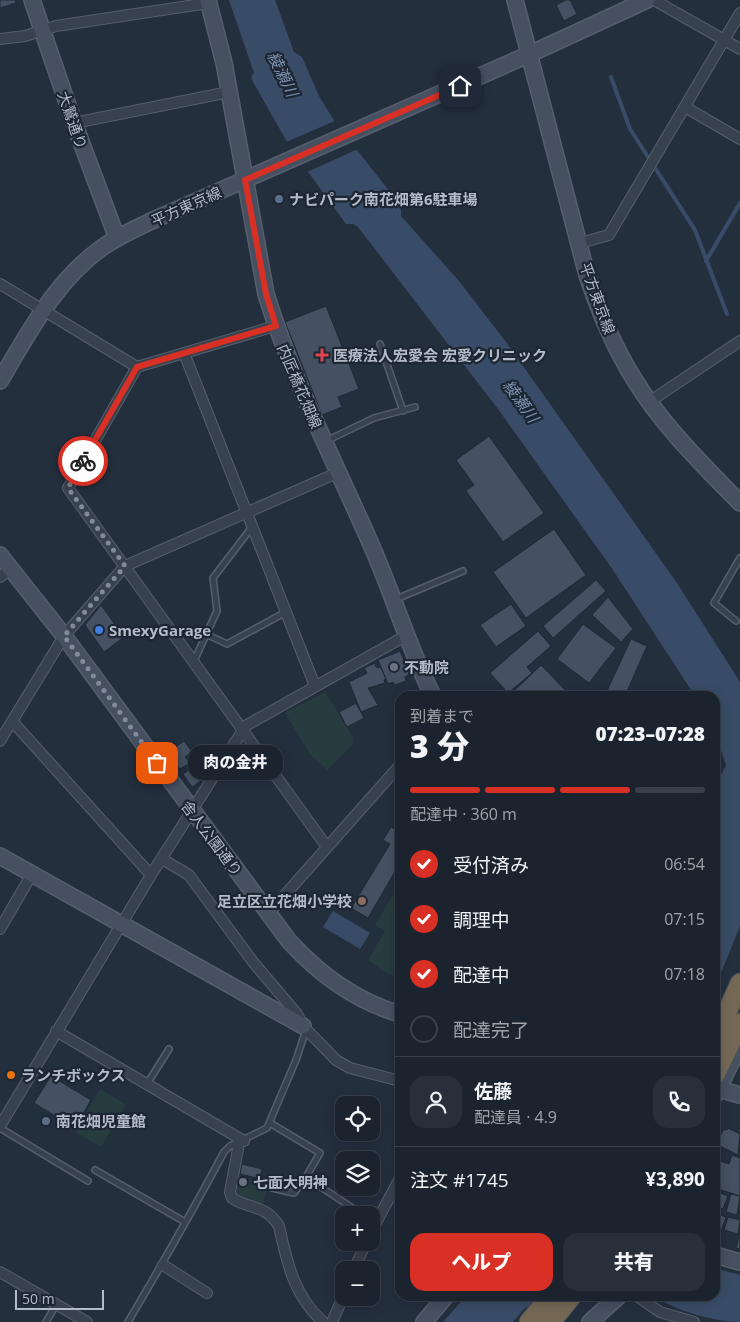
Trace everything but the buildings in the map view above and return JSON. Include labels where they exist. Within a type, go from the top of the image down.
[{"type":"highway","points":[[720,1028],[740,983]]},
{"type":"highway","points":[[720,1076],[740,1023]]},
{"type":"highway","points":[[529,1322],[547,1301]]},
{"type":"highway","points":[[551,1322],[568,1301]]},
{"type":"main road","name":"大鷲通り","points":[[32,0],[74,123],[117,238]]},
{"type":"main road","points":[[515,0],[530,54]]},
{"type":"main road","name":"平方東京線","points":[[0,381],[43,310],[83,264],[117,238],[647,0]]},
{"type":"main road","name":"内匠橋花畑線","points":[[208,2],[224,63],[266,294],[276,326],[337,473],[374,551],[392,601],[431,691]]},
{"type":"main road","name":"平方東京線","points":[[530,54],[598,307],[618,351],[649,402],[670,429],[740,503]]},
{"type":"main road","name":"舎人公園通り","points":[[0,555],[5,573],[64,636],[294,947],[331,981],[366,1002],[395,1012]]},
{"type":"main road","points":[[0,856],[305,1027]]},
{"type":"main road","points":[[720,1080],[740,1046]]},
{"type":"main road","points":[[720,1088],[740,1094]]},
{"type":"main road","points":[[720,1256],[740,1262]]},
{"type":"main road","points":[[424,1322],[442,1301]]},
{"type":"main road","points":[[590,1322],[613,1301]]},
{"type":"street","points":[[654,0],[740,49]]},
{"type":"street","points":[[0,39],[25,36],[56,26],[208,2]]},
{"type":"street","points":[[580,243],[609,236],[740,13]]},
{"type":"street","points":[[74,123],[229,92]]},
{"type":"street","points":[[685,108],[740,139]]},
{"type":"street","points":[[0,284],[137,367]]},
{"type":"street","points":[[276,326],[137,367],[68,488],[327,847]]},
{"type":"street","points":[[649,402],[740,341]]},
{"type":"street","points":[[184,353],[315,686]]},
{"type":"street","points":[[0,741],[64,636],[125,566],[337,473]]},
{"type":"street","points":[[0,1127],[4,1110],[56,1031],[191,810],[247,725],[407,634]]},
{"type":"street","points":[[12,721],[151,875]]},
{"type":"street","points":[[268,914],[395,771]]},
{"type":"street","points":[[162,859],[189,875],[253,962],[297,1014],[305,1027],[336,1060],[350,1068],[395,1080]]},
{"type":"street","points":[[0,928],[32,874]]},
{"type":"street","points":[[56,1031],[148,1084],[240,1142],[230,1192],[232,1198],[266,1210],[279,1226],[295,1287],[311,1311],[323,1322]]},
{"type":"street","points":[[380,1213],[395,1187]]},
{"type":"street","points":[[163,1265],[207,1293]]},
{"type":"street","points":[[0,1272],[87,1322]]},
{"type":"street","points":[[644,1301],[660,1312],[694,1322]]},
{"type":"street","points":[[332,1322],[339,1306]]},
{"type":"lane","points":[[380,344],[403,410]]},
{"type":"lane","points":[[324,442],[374,418],[415,407]]},
{"type":"lane","points":[[193,661],[217,611],[213,578],[252,528]]},
{"type":"lane","points":[[736,621],[714,603],[740,558]]},
{"type":"lane","points":[[392,601],[463,571]]},
{"type":"lane","points":[[206,634],[227,644],[286,612]]},
{"type":"lane","points":[[128,1322],[163,1265],[224,1152],[266,1128],[270,1123],[296,1060],[305,1027]]},
{"type":"lane","points":[[148,1084],[169,1049]]},
{"type":"lane","points":[[270,1123],[320,1153],[294,1193],[272,1188]]},
{"type":"lane","points":[[0,1127],[88,1181]]},
{"type":"lane","points":[[95,1170],[185,1222]]},
{"type":"lane","points":[[306,1177],[350,1206]]},
{"type":"lane","points":[[46,1322],[56,1304]]},
{"type":"green space","points":[[325,692],[353,737],[352,745],[327,770],[310,754],[285,713]]},
{"type":"green space","points":[[395,891],[395,977],[368,960],[385,931],[375,925]]},
{"type":"green space","points":[[100,1089],[126,1105],[101,1147],[75,1132]]},
{"type":"green space","points":[[239,1176],[268,1183],[263,1205],[236,1195]]},
{"type":"water","name":"綾瀬川","points":[[229,0],[275,0],[294,52],[302,57],[319,96],[335,122],[401,206],[401,216],[459,281],[506,342],[677,583],[740,682],[740,926],[720,976],[720,777],[726,765],[720,747],[720,691],[692,691],[613,570],[498,409],[358,227],[353,224],[346,224],[290,147],[253,82],[251,76],[254,73]]},
{"type":"water","points":[[333,911],[370,933],[360,949],[323,927]]},
{"type":"water","points":[[720,1269],[740,1275],[740,1322],[696,1315],[664,1301],[720,1301]]},
{"type":"water","points":[[462,1301],[538,1301],[524,1309],[513,1322],[443,1322]]},
{"type":"pier","points":[[337,120],[358,149],[305,173],[284,143]]},
{"type":"waterway","points":[[611,77],[630,129],[695,230],[727,314]]},
{"type":"waterway","points":[[706,261],[740,203]]},
{"type":"way so far","points":[[83,461],[68,488],[125,566],[64,636],[157,763]]},
{"type":"place","name":"ナビパーク南花畑第6駐車場","points":[[279,199]]},
{"type":"place","name":"医療法人宏愛会 宏愛クリニック","points":[[322,355]]},
{"type":"place","name":"SmexyGarage","points":[[99,630]]},
{"type":"place","name":"不動院","points":[[394,667]]},
{"type":"place","name":"肉の金井","points":[[157,763]]},
{"type":"place","name":"足立区立花畑小学校","points":[[362,901]]},
{"type":"place","name":"ランチボックス","points":[[11,1075]]},
{"type":"place","name":"南花畑児童館","points":[[46,1121]]},
{"type":"place","name":"七面大明神","points":[[243,1182]]},
{"type":"route","points":[[83,461],[137,367],[276,326],[266,294],[245,180],[460,86]]}]
